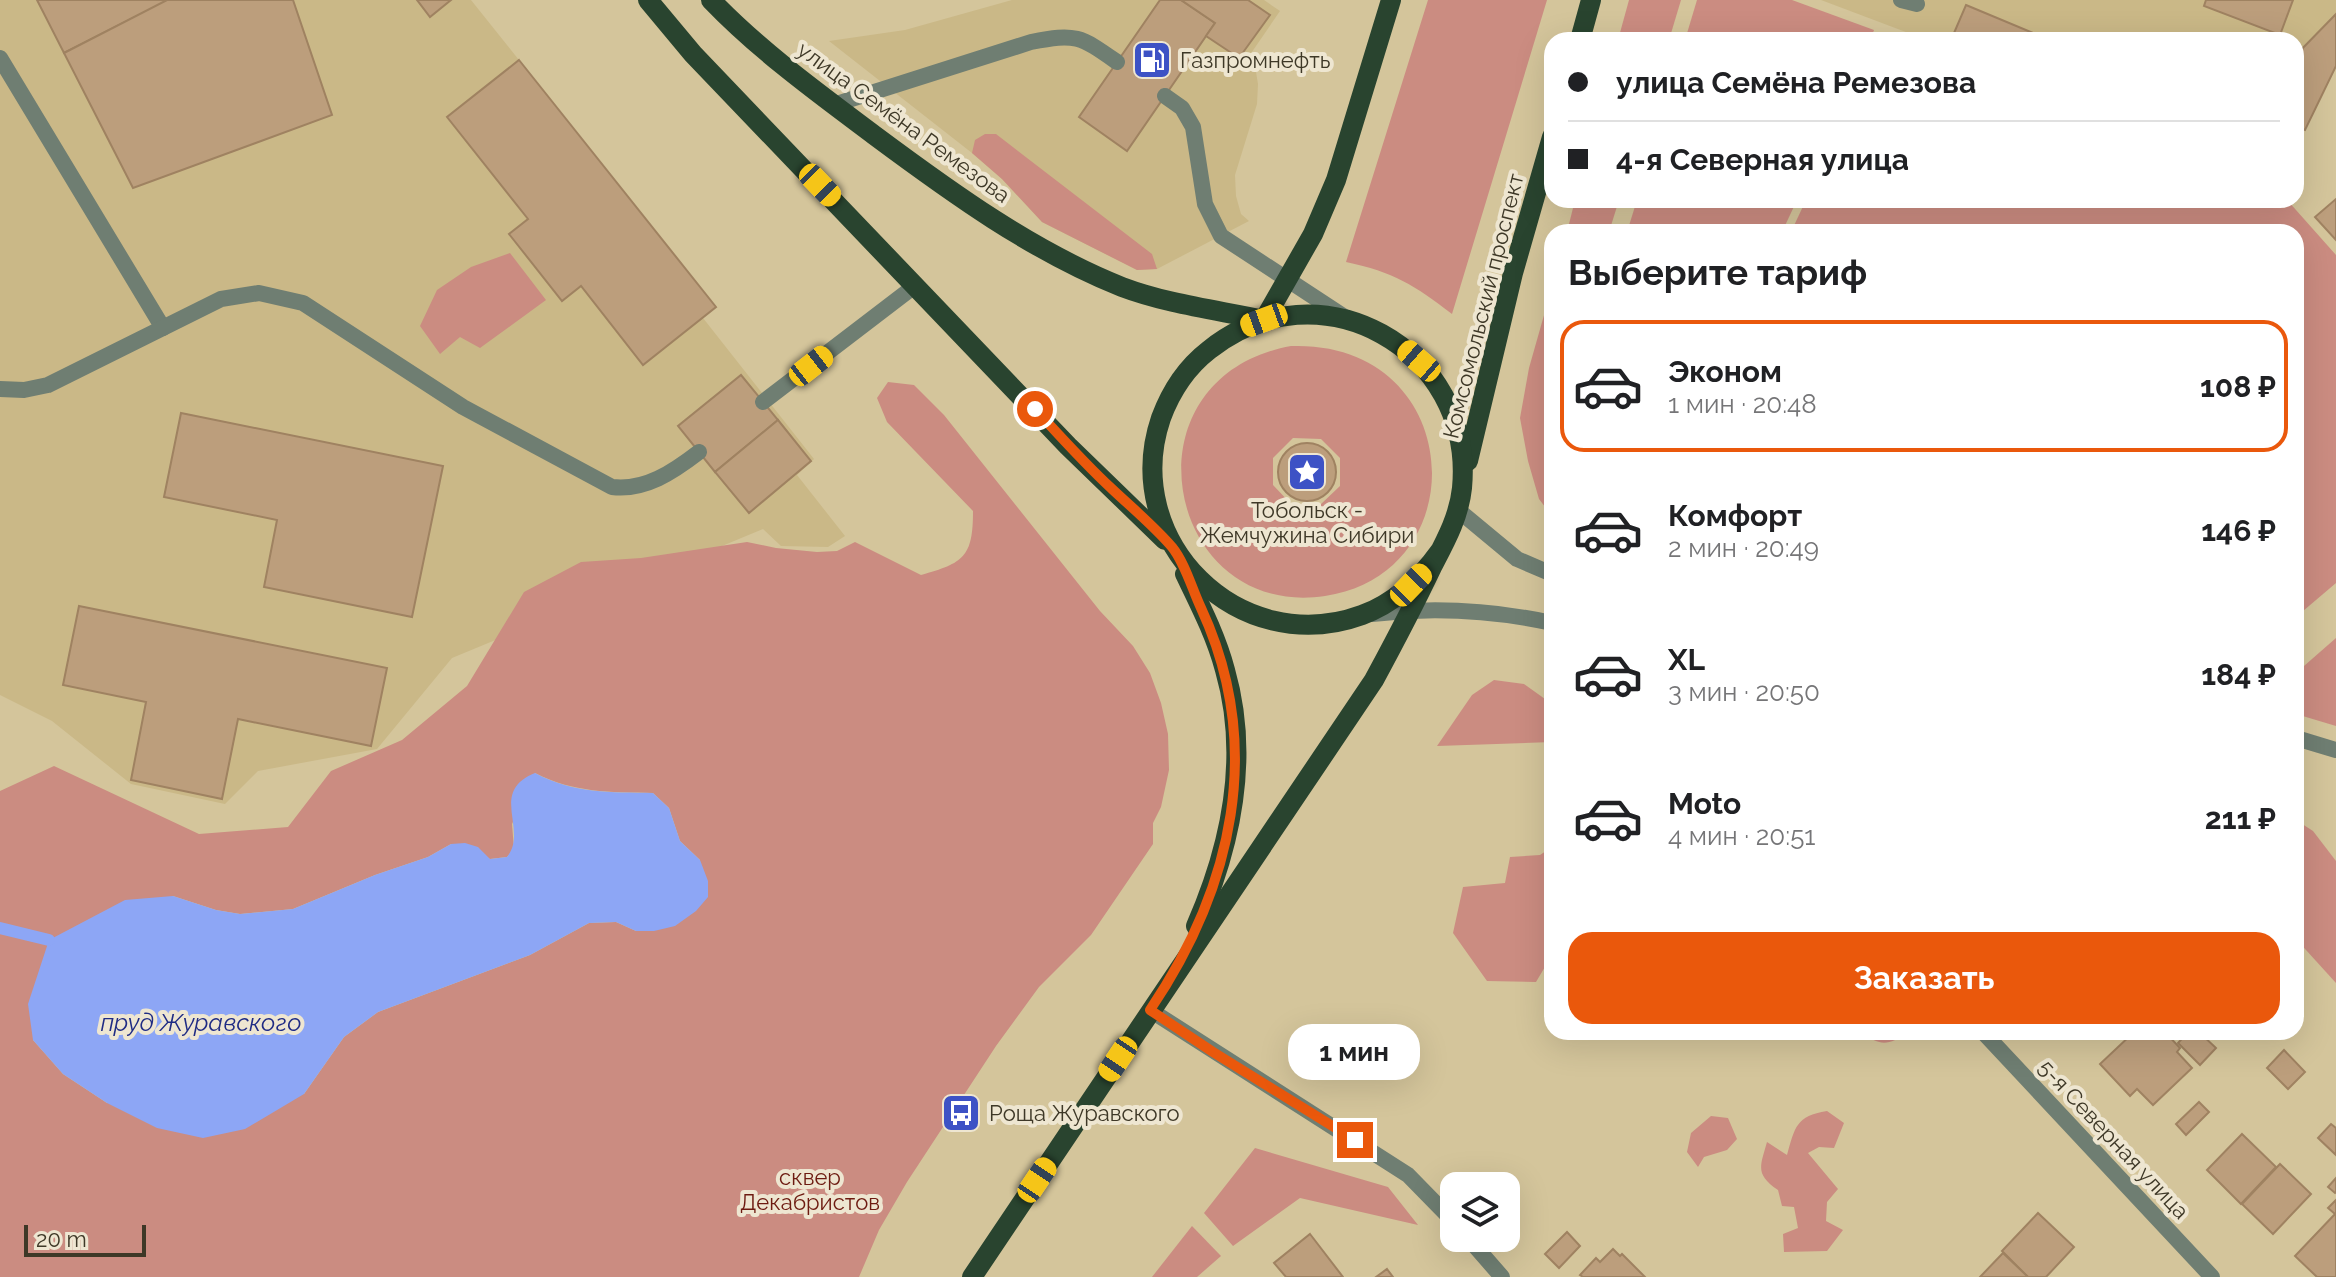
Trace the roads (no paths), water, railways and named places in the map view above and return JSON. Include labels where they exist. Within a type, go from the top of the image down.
[{"type":"main road","points":[[648,0],[693,54],[1068,446],[1174,549],[1199,581],[1222,599],[1248,613],[1276,621],[1305,625],[1333,622],[1362,615],[1388,602],[1411,585],[1440,551]]},
{"type":"main road","name":"улица Семёна Ремезова","points":[[711,0],[833,105],[949,191],[1036,244],[1096,275],[1149,296],[1264,320]]},
{"type":"main road","points":[[1264,320],[1313,234],[1336,180],[1391,0]]},
{"type":"main road","points":[[1582,32],[1591,0]]},
{"type":"main road","name":"Комсомольский проспект","points":[[1462,488],[1509,289],[1544,165]]},
{"type":"main road","points":[[972,1277],[1374,680],[1458,510],[1462,488],[1459,433],[1450,407],[1436,382],[1419,361],[1397,342],[1347,319],[1319,314],[1292,315],[1264,320],[1223,339],[1200,357],[1180,380],[1156,434],[1152,463],[1154,493],[1161,522],[1216,641],[1226,672],[1233,706],[1236,774],[1233,804],[1218,867],[1175,973]]},
{"type":"street","points":[[833,105],[1031,42],[1063,36],[1088,42],[1117,62]]},
{"type":"street","points":[[0,58],[163,328]]},
{"type":"street","points":[[1165,96],[1182,108],[1193,127],[1205,204],[1221,236],[1347,319]]},
{"type":"street","points":[[763,402],[916,285]]},
{"type":"street","points":[[0,389],[24,390],[48,385],[221,299],[259,293],[303,303],[463,407],[612,487],[629,489],[646,484],[699,452]]},
{"type":"street","points":[[1458,510],[1517,559],[1544,571]]},
{"type":"street","points":[[1362,615],[1454,610],[1544,622]]},
{"type":"street","points":[[2304,740],[2336,750]]},
{"type":"street","points":[[1150,1010],[1408,1175],[1440,1208]]},
{"type":"street","name":"5-я Северная улица","points":[[1990,1040],[2212,1277]]},
{"type":"street","points":[[1480,1252],[1502,1277]]},
{"type":"water","name":"пруд Журавского","points":[[535,773],[578,788],[653,793],[669,808],[680,841],[700,860],[708,881],[708,897],[696,911],[675,926],[636,931],[616,922],[589,923],[530,955],[378,1012],[344,1037],[304,1094],[245,1129],[203,1138],[157,1128],[107,1103],[63,1074],[33,1040],[28,1004],[49,940],[125,900],[173,896],[240,914],[293,909],[428,857],[451,844],[465,843],[478,847],[490,859],[507,857],[513,846],[511,801],[514,790],[521,781]]},
{"type":"waterway","points":[[0,928],[49,940]]},
{"type":"place","name":"Газпромнефть","points":[[1152,60]]},
{"type":"place","name":"Тобольск - Жемчужина Сибири","points":[[1307,472]]},
{"type":"place","name":"Роща Журавского","points":[[961,1113]]},
{"type":"park label","name":"сквер Декабристов","points":[[810,1190]]}]
